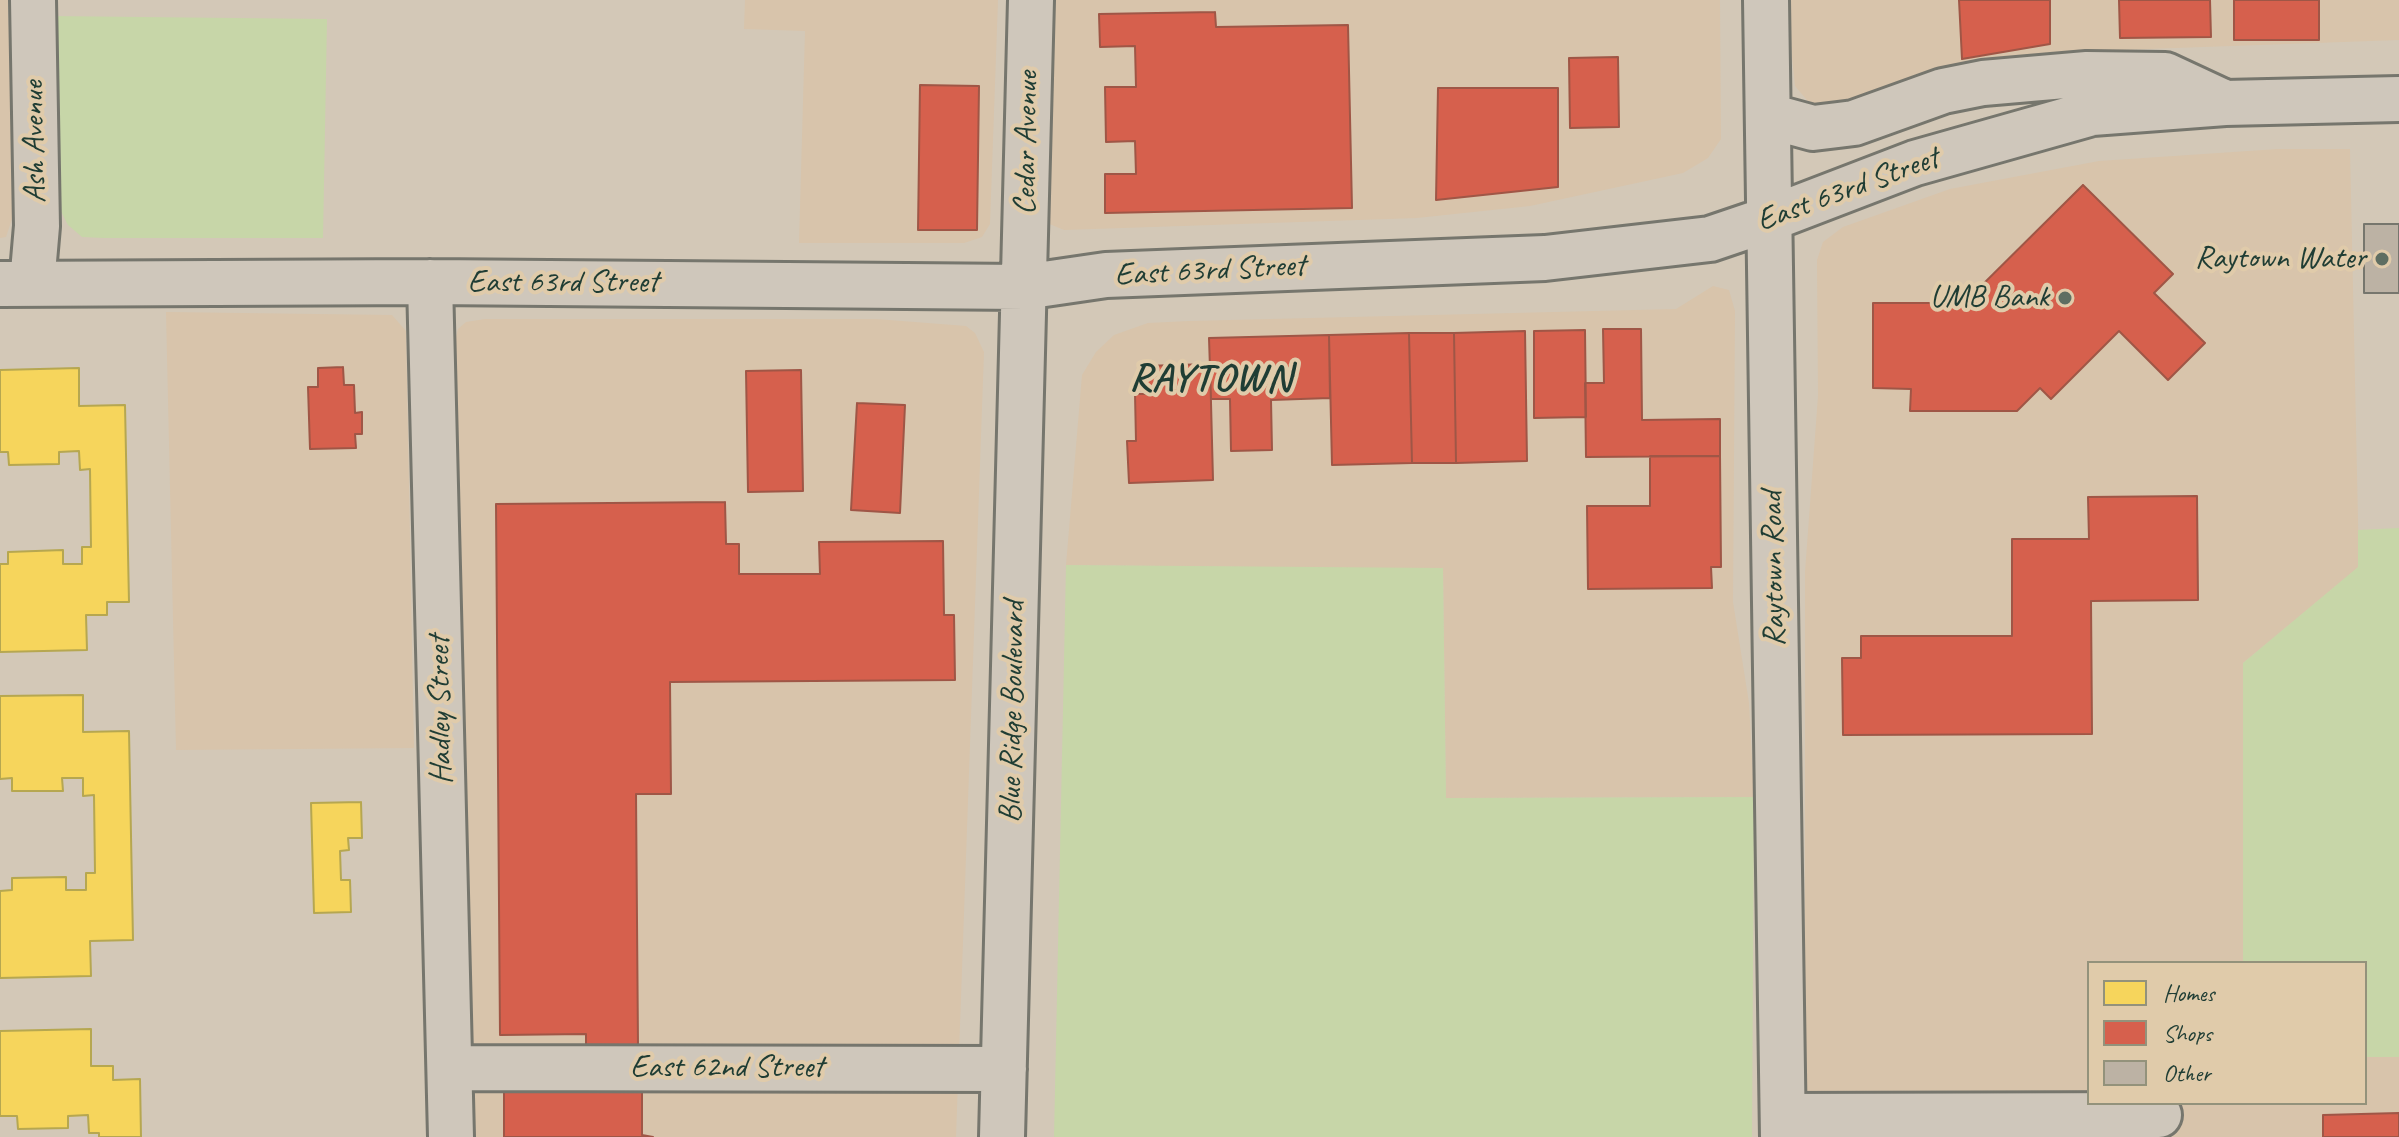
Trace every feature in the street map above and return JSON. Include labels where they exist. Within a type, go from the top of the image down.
[{"type":"street","name":"Ash Avenue","points":[[16,284],[37,226],[33,0]]},
{"type":"street","name":"Cedar Avenue","points":[[1024,287],[1031,0]]},
{"type":"street","name":"Raytown Road","points":[[1766,0],[1783,1127]]},
{"type":"street","points":[[1769,116],[1813,128],[1825,127],[1854,123],[1943,91],[2087,74],[2165,75],[2225,103]]},
{"type":"street","name":"East 63rd Street","points":[[16,284],[430,282],[1024,287],[1106,275],[1545,258],[1710,239],[1915,163],[2092,113],[2225,103],[2399,99]]},
{"type":"street","name":"Hadley Street","points":[[430,282],[451,1137]]},
{"type":"street","name":"Blue Ridge Boulevard","points":[[1002,1137],[1024,287]]},
{"type":"street","name":"East 62nd Street","points":[[450,1068],[1004,1069]]},
{"type":"street","points":[[1783,1127],[2159,1115]]},
{"type":"shaded area","points":[[0,0],[8,0],[14,184],[12,219],[6,237],[0,238]]},
{"type":"shaded area","points":[[745,0],[998,0],[990,224],[982,237],[964,243],[799,243],[805,31],[744,29]]},
{"type":"shaded area","points":[[1046,0],[1720,0],[1721,139],[1708,158],[1683,173],[1530,206],[1417,218],[1064,230],[1047,223]]},
{"type":"shaded area","points":[[1790,0],[2399,0],[2399,40],[2092,51],[1972,73],[1837,112],[1811,105],[1795,86]]},
{"type":"shaded area","points":[[2278,149],[2350,149],[2359,567],[2243,663],[2243,961],[2087,961],[2087,1105],[2367,1105],[2367,1057],[2399,1057],[2399,1137],[1805,1137],[1805,572],[1818,396],[1817,260],[1823,242],[1843,227],[1950,189],[2099,161]]},
{"type":"shaded area","points":[[1713,286],[1729,290],[1735,311],[1733,602],[1749,703],[1754,797],[1446,798],[1443,569],[1066,565],[1082,375],[1096,352],[1114,335],[1148,323],[1189,321],[1676,309]]},
{"type":"shaded area","points":[[166,312],[392,315],[406,331],[414,748],[176,750]]},
{"type":"shaded area","points":[[485,319],[876,319],[966,326],[975,333],[984,352],[956,1137],[475,1137],[455,341],[458,329],[466,322]]},
{"type":"green space","points":[[49,16],[327,19],[323,238],[82,237],[68,225],[57,204]]},
{"type":"green space","points":[[2399,528],[2399,1057],[2367,1057],[2367,961],[2243,961],[2243,663],[2358,567],[2358,530]]},
{"type":"green space","points":[[1066,565],[1443,568],[1446,798],[1754,797],[1752,1137],[1054,1137]]},
{"type":"building: Homes","points":[[79,368],[79,406],[125,405],[129,602],[107,602],[107,615],[86,615],[87,650],[0,652],[0,564],[8,564],[8,552],[63,550],[63,564],[82,564],[82,547],[91,547],[90,469],[80,470],[79,451],[59,452],[59,464],[9,465],[8,452],[0,452],[0,370]]},
{"type":"building: Homes","points":[[83,695],[83,732],[129,731],[133,940],[90,941],[91,976],[0,978],[0,891],[12,890],[12,878],[66,877],[66,890],[86,890],[86,873],[95,873],[94,795],[83,796],[83,778],[62,778],[63,791],[12,791],[12,778],[0,779],[0,696]]},
{"type":"building: Homes","points":[[361,802],[362,838],[348,838],[349,850],[340,851],[341,880],[350,880],[351,912],[314,913],[311,803]]},
{"type":"building: Homes","points":[[91,1029],[91,1066],[113,1066],[113,1080],[140,1079],[141,1137],[99,1137],[99,1133],[89,1133],[88,1115],[68,1116],[68,1128],[18,1129],[17,1116],[0,1116],[0,1031]]},
{"type":"building: Shops","points":[[1959,0],[2050,0],[2050,44],[1962,59]]},
{"type":"building: Shops","points":[[2119,0],[2210,0],[2211,37],[2120,38]]},
{"type":"building: Shops","points":[[2234,0],[2319,0],[2319,40],[2234,40]]},
{"type":"building: Shops","points":[[1215,12],[1216,27],[1348,25],[1352,208],[1105,213],[1105,174],[1136,174],[1135,141],[1106,142],[1105,87],[1136,87],[1135,46],[1100,47],[1099,14]]},
{"type":"building: Shops","points":[[1618,57],[1619,127],[1570,128],[1569,58]]},
{"type":"building: Shops","points":[[920,85],[979,86],[977,230],[918,230]]},
{"type":"building: Shops","points":[[1438,88],[1558,88],[1558,187],[1436,200]]},
{"type":"building: Shops","name":"UMB Bank","points":[[2083,185],[2173,274],[2154,293],[2205,343],[2168,380],[2119,331],[2051,399],[2040,388],[2017,411],[1910,411],[1911,389],[1873,388],[1873,303],[1964,303]]},
{"type":"building: Shops","points":[[1603,329],[1641,329],[1642,420],[1720,419],[1720,456],[1586,457],[1585,383],[1604,383]]},
{"type":"building: Shops","points":[[1585,330],[1586,417],[1534,418],[1534,331]]},
{"type":"building: Shops","points":[[1525,331],[1527,461],[1456,463],[1454,333]]},
{"type":"building: Shops","points":[[1409,333],[1412,463],[1332,465],[1329,335]]},
{"type":"building: Shops","points":[[1409,333],[1454,333],[1456,463],[1412,463]]},
{"type":"building: Shops","points":[[1329,335],[1330,398],[1271,400],[1272,450],[1231,451],[1230,399],[1211,399],[1209,338]]},
{"type":"building: Shops","points":[[1210,364],[1213,480],[1129,483],[1127,441],[1136,441],[1135,394],[1145,394],[1144,366]]},
{"type":"building: Shops","points":[[343,367],[344,385],[354,385],[355,413],[362,412],[362,434],[355,434],[356,448],[310,449],[308,387],[318,387],[318,368]]},
{"type":"building: Shops","points":[[801,370],[803,491],[748,492],[746,371]]},
{"type":"building: Shops","points":[[857,403],[905,405],[900,513],[851,510]]},
{"type":"building: Shops","points":[[1650,456],[1720,456],[1721,567],[1711,567],[1712,588],[1588,589],[1587,506],[1650,506]]},
{"type":"building: Shops","points":[[2197,496],[2198,600],[2091,601],[2092,734],[1843,735],[1842,658],[1861,658],[1861,636],[2012,636],[2012,539],[2089,539],[2088,497]]},
{"type":"building: Shops","points":[[725,502],[726,544],[739,544],[739,574],[820,574],[819,542],[943,541],[944,615],[954,615],[955,680],[670,682],[671,794],[636,794],[638,1047],[586,1048],[586,1034],[500,1035],[496,504]]},
{"type":"building: Shops","points":[[590,1082],[642,1082],[642,1135],[653,1137],[504,1137],[504,1092],[590,1092]]},
{"type":"building: Shops","points":[[2399,1113],[2399,1137],[2323,1137],[2323,1115]]},
{"type":"building: Other","name":"Raytown Water","points":[[2364,224],[2399,224],[2399,293],[2364,293]]},
{"type":"place","name":"Raytown Water","points":[[2382,259]]},
{"type":"place","name":"UMB Bank","points":[[2065,298]]},
{"type":"district","name":"RAYTOWN","points":[[1211,380]]}]
